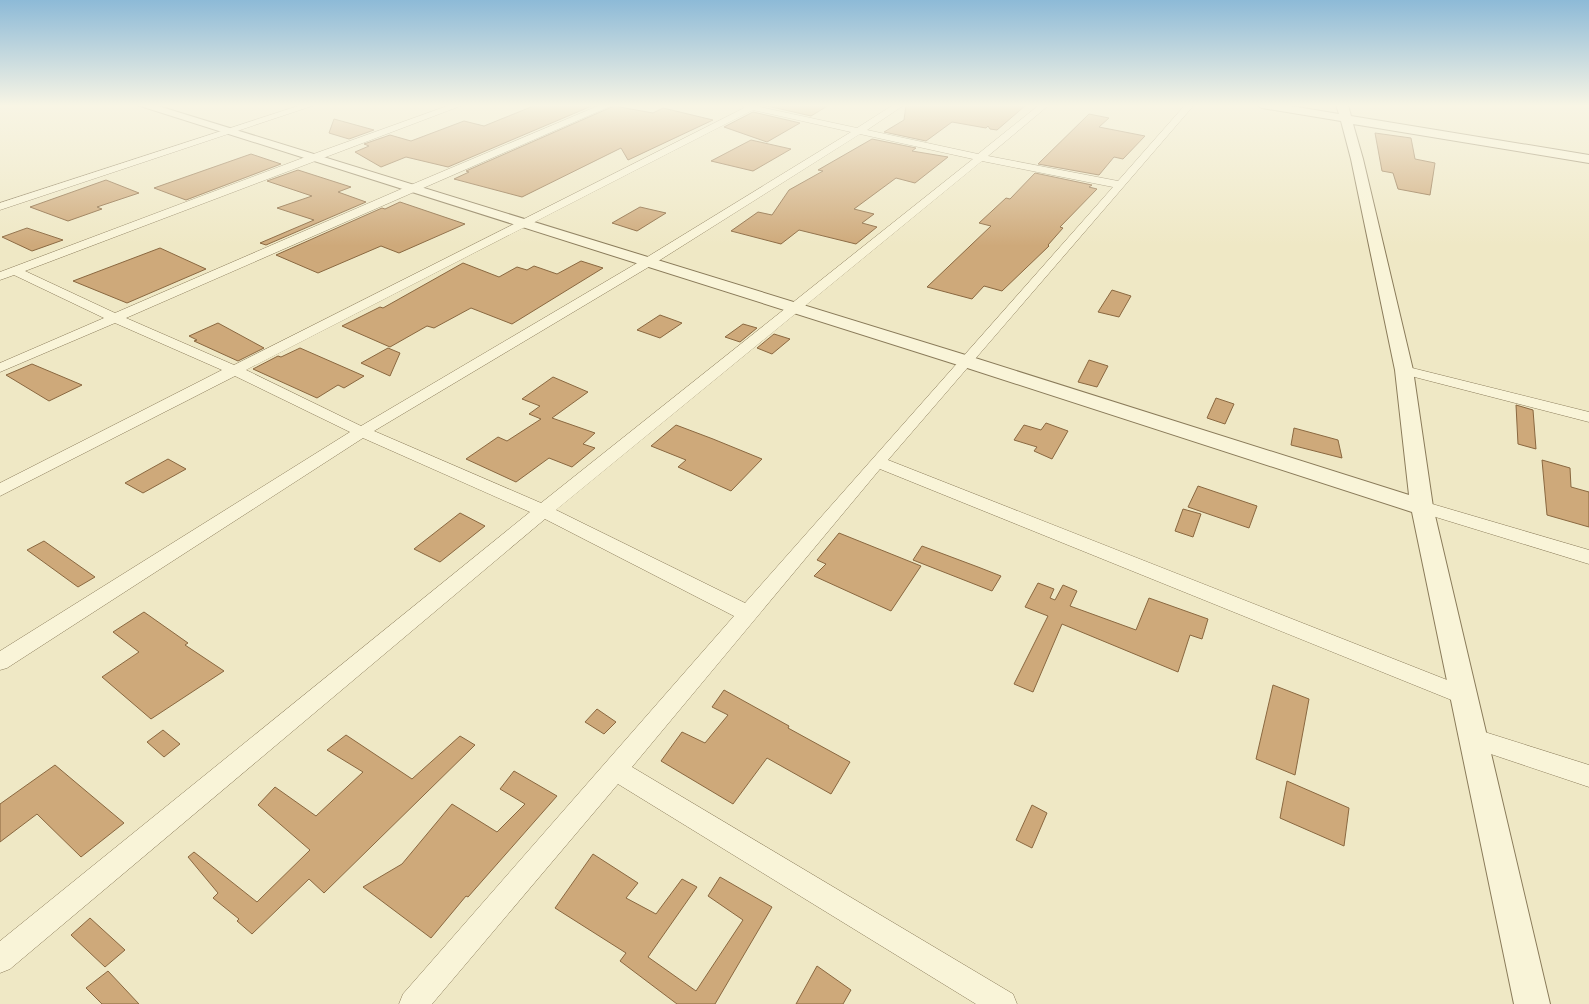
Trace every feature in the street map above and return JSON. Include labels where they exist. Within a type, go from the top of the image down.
[{"type":"street","points":[[0,207],[171,152]]},
{"type":"street","points":[[292,152],[965,361],[1422,507],[1589,557]]},
{"type":"street","points":[[0,276],[329,152]]},
{"type":"street","points":[[0,368],[498,152]]},
{"type":"street","points":[[0,490],[664,152]]},
{"type":"street","points":[[0,662],[362,432],[648,262],[825,152]]},
{"type":"street","points":[[956,152],[1121,185]]},
{"type":"street","points":[[0,959],[543,511],[796,308],[986,152]]},
{"type":"street","points":[[413,1004],[877,462],[1150,152]]},
{"type":"street","points":[[1355,152],[1404,370],[1422,507],[1462,695],[1532,1004]]},
{"type":"street","points":[[1552,152],[1589,159]]},
{"type":"street","points":[[16,270],[115,318],[234,370],[362,432],[543,511],[747,613]]},
{"type":"street","points":[[1404,370],[1589,417]]},
{"type":"street","points":[[877,462],[1462,695]]},
{"type":"street","points":[[1472,738],[1589,776]]},
{"type":"street","points":[[615,770],[1004,1004]]},
{"type":"building","points":[[355,152],[484,152],[448,167],[406,157],[381,167]]},
{"type":"building","points":[[510,152],[613,152],[522,197],[454,179],[469,172],[466,171]]},
{"type":"building","points":[[623,152],[645,152],[628,160]]},
{"type":"building","points":[[728,152],[786,152],[753,171],[711,161]]},
{"type":"building","points":[[850,152],[917,152],[948,157],[915,183],[896,178],[854,209],[874,214],[862,223],[877,227],[856,244],[799,230],[781,244],[731,231],[758,212],[772,215],[789,190],[823,171],[818,170]]},
{"type":"building","points":[[1050,152],[1130,152],[1123,159],[1114,157],[1099,175],[1038,164]]},
{"type":"building","points":[[1378,152],[1414,152],[1415,159],[1435,163],[1430,195],[1398,189],[1393,173],[1382,171]]},
{"type":"building","points":[[251,154],[281,164],[186,200],[154,188]]},
{"type":"building","points":[[298,170],[351,187],[338,192],[366,202],[266,245],[260,243],[314,220],[277,208],[312,196],[267,181]]},
{"type":"building","points":[[1035,173],[1092,185],[1089,187],[1097,189],[1060,227],[1063,228],[1049,246],[1002,291],[984,286],[972,299],[927,287],[991,226],[979,223],[1006,198],[1010,199]]},
{"type":"building","points":[[106,180],[139,193],[97,207],[102,209],[68,221],[30,207]]},
{"type":"building","points":[[400,202],[465,224],[399,253],[381,246],[318,273],[276,255],[382,208],[385,209]]},
{"type":"building","points":[[640,207],[666,213],[637,231],[612,223]]},
{"type":"building","points":[[27,228],[63,240],[32,251],[2,237]]},
{"type":"building","points":[[160,248],[206,269],[127,303],[73,281]]},
{"type":"building","points":[[581,261],[603,268],[512,324],[471,308],[434,328],[427,326],[390,347],[342,326],[380,307],[383,308],[463,263],[499,277],[517,267],[527,270],[534,266],[557,274]]},
{"type":"building","points":[[1112,290],[1131,296],[1119,317],[1098,312]]},
{"type":"building","points":[[660,315],[682,323],[660,338],[637,330]]},
{"type":"building","points":[[218,323],[264,348],[238,361],[194,341],[197,340],[189,336]]},
{"type":"building","points":[[743,324],[757,328],[740,342],[725,337]]},
{"type":"building","points":[[774,334],[790,339],[772,354],[757,348]]},
{"type":"building","points":[[300,348],[364,376],[344,388],[338,385],[317,398],[253,369],[278,356],[281,357]]},
{"type":"building","points":[[388,348],[400,353],[390,376],[361,363]]},
{"type":"building","points":[[1089,360],[1108,366],[1097,387],[1078,382]]},
{"type":"building","points":[[32,364],[82,385],[49,401],[6,375]]},
{"type":"building","points":[[553,377],[588,392],[552,418],[595,433],[583,444],[595,448],[572,467],[549,458],[516,482],[466,459],[498,437],[507,441],[541,419],[529,414],[540,406],[522,399]]},
{"type":"building","points":[[1216,398],[1234,404],[1225,424],[1207,418]]},
{"type":"building","points":[[1516,405],[1533,410],[1536,449],[1518,444]]},
{"type":"building","points":[[1046,423],[1068,431],[1052,459],[1034,451],[1037,447],[1014,440],[1024,425],[1041,430]]},
{"type":"building","points":[[676,425],[762,459],[731,491],[678,467],[686,460],[651,446]]},
{"type":"building","points":[[1294,428],[1338,440],[1342,458],[1291,445]]},
{"type":"building","points":[[168,459],[186,469],[143,493],[125,483]]},
{"type":"building","points":[[1542,460],[1570,468],[1571,487],[1589,492],[1589,527],[1547,515]]},
{"type":"building","points":[[1198,486],[1257,506],[1249,528],[1188,507]]},
{"type":"building","points":[[1183,509],[1201,514],[1193,537],[1175,531]]},
{"type":"building","points":[[460,513],[485,526],[440,562],[414,549]]},
{"type":"building","points":[[839,533],[921,566],[891,611],[814,576],[826,564],[817,560]]},
{"type":"building","points":[[44,541],[95,577],[78,587],[27,550]]},
{"type":"building","points":[[922,546],[1001,576],[992,591],[913,560]]},
{"type":"building","points":[[1038,583],[1054,589],[1050,598],[1055,600],[1063,585],[1077,591],[1070,606],[1136,630],[1149,598],[1208,619],[1202,639],[1190,635],[1178,672],[1062,624],[1033,692],[1014,684],[1048,616],[1025,607]]},
{"type":"building","points":[[144,612],[188,643],[185,645],[224,671],[151,719],[102,677],[139,652],[113,632]]},
{"type":"building","points":[[1273,685],[1309,699],[1295,775],[1256,759]]},
{"type":"building","points":[[724,690],[850,762],[831,794],[767,758],[733,804],[661,761],[682,732],[705,743],[728,715],[712,707]]},
{"type":"building","points":[[597,709],[616,722],[604,734],[585,722]]},
{"type":"building","points":[[163,730],[180,744],[164,757],[147,742]]},
{"type":"building","points":[[346,735],[412,779],[460,736],[475,745],[324,893],[309,879],[252,934],[237,921],[239,919],[213,898],[218,893],[188,857],[194,852],[257,902],[310,850],[258,805],[275,787],[316,816],[363,772],[327,750]]},
{"type":"building","points":[[55,765],[124,823],[81,857],[37,814],[0,842],[0,804]]},
{"type":"building","points":[[514,771],[557,796],[468,897],[466,896],[431,938],[363,887],[402,864],[452,804],[497,832],[525,804],[500,789]]},
{"type":"building","points":[[1287,781],[1349,808],[1344,846],[1280,818]]},
{"type":"building","points":[[1032,805],[1047,813],[1032,848],[1016,840]]},
{"type":"building","points":[[593,854],[638,883],[626,898],[656,914],[682,879],[697,887],[648,957],[696,991],[743,920],[708,896],[720,877],[772,907],[715,1004],[677,1004],[620,961],[626,953],[555,908]]},
{"type":"building","points":[[90,918],[125,950],[105,967],[71,935]]},
{"type":"building","points":[[817,966],[851,990],[843,1004],[796,1004]]},
{"type":"building","points":[[108,971],[139,1004],[102,1004],[86,988]]}]
